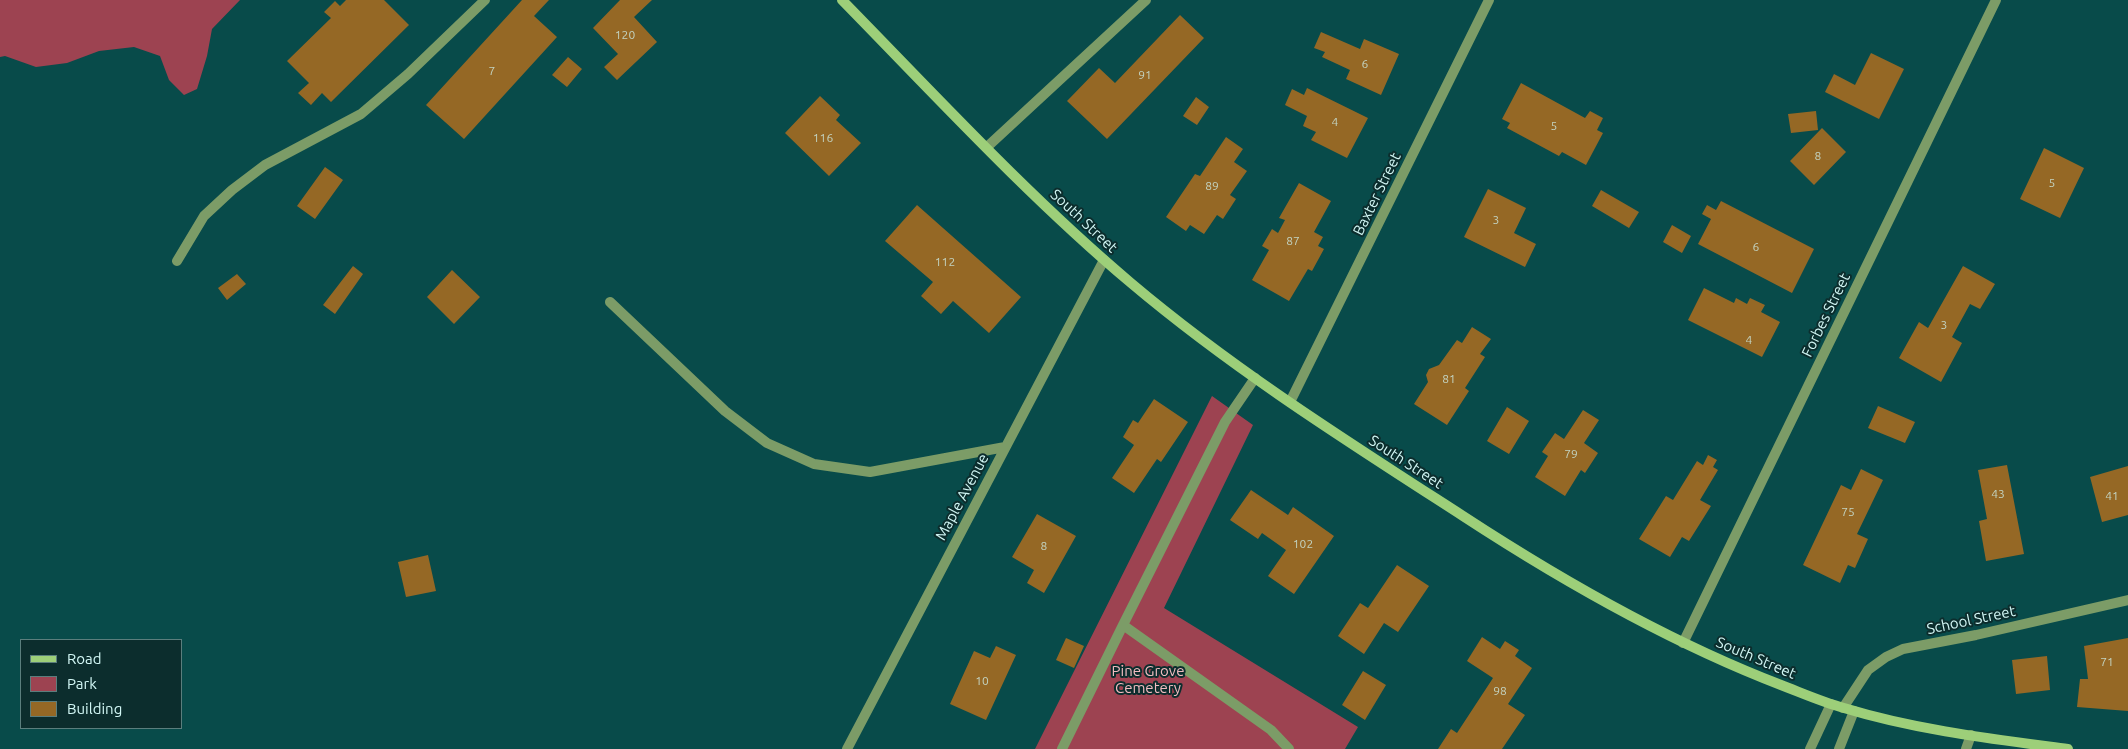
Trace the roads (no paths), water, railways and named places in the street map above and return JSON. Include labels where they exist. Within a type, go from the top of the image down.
[{"type":"main road","name":"South Street","points":[[842,0],[1071,231],[1191,332],[1290,402],[1421,490],[1553,574],[1683,643],[1752,674],[1831,704],[1890,721],[2068,749]]},
{"type":"street","points":[[177,261],[204,216],[232,190],[265,165],[362,114],[408,74],[485,0]]},
{"type":"street","points":[[987,147],[1146,0]]},
{"type":"street","name":"Baxter Street","points":[[1290,402],[1489,0]]},
{"type":"street","name":"Forbes Street","points":[[1683,643],[1996,0]]},
{"type":"street","name":"Maple Avenue","points":[[846,749],[1104,260]]},
{"type":"street","points":[[610,302],[725,411],[767,443],[814,464],[870,472],[1006,447]]},
{"type":"street","points":[[1062,749],[1122,625],[1225,422],[1256,378]]},
{"type":"street","name":"School Street","points":[[1843,708],[1868,670],[1886,657],[1904,649],[1976,635],[2128,600]]},
{"type":"street","points":[[1122,625],[1271,730],[1289,749]]},
{"type":"street","points":[[1810,749],[1831,704]]},
{"type":"street","points":[[1839,749],[1854,711]]},
{"type":"street","points":[[1966,749],[1972,735]]},
{"type":"park label","name":"Pine Grove Cemetery","points":[[1148,680]]}]
